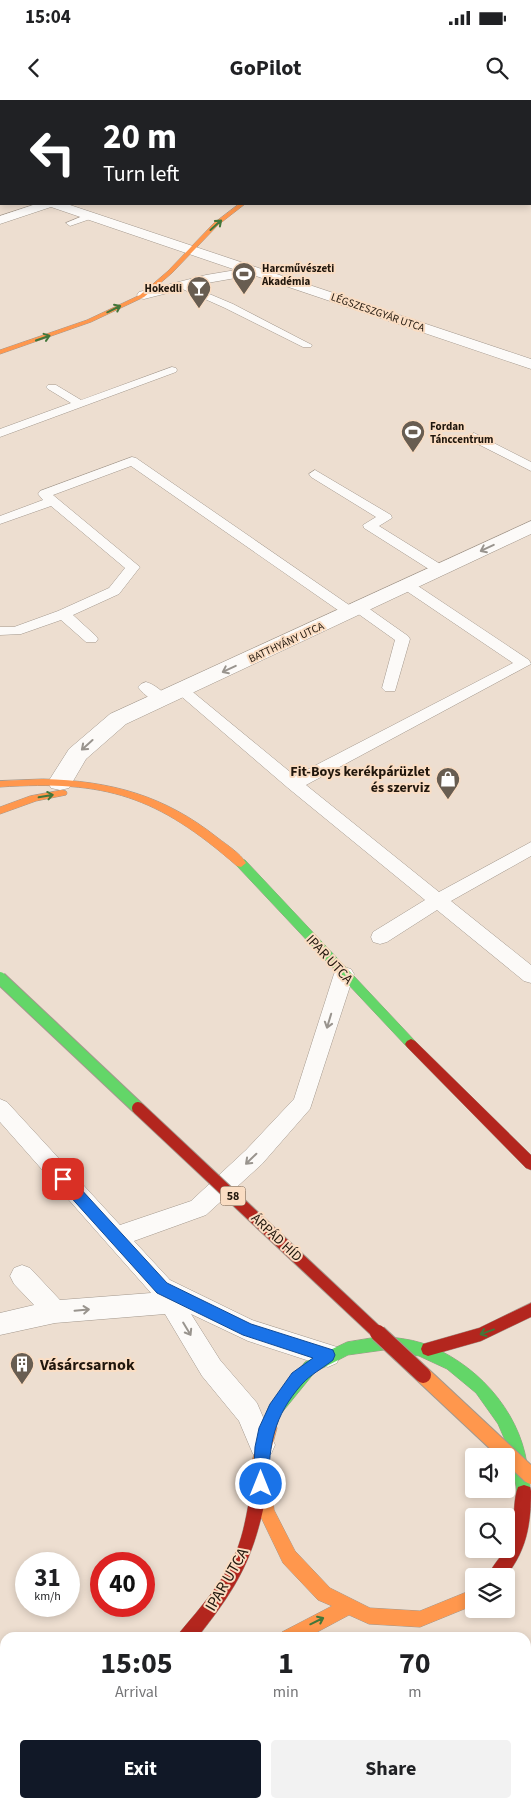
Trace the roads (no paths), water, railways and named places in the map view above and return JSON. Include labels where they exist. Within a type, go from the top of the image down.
[{"type":"street","points":[[0,220],[45,205]]},
{"type":"street","name":"LÉGSZESZGYÁR UTCA","points":[[58,205],[531,364]]},
{"type":"street","points":[[144,295],[179,266],[191,249],[232,210],[240,205]]},
{"type":"street","points":[[0,352],[85,324],[144,295],[181,285],[255,271]]},
{"type":"street","name":"BATTHYÁNY UTCA","points":[[60,782],[77,754],[89,742],[154,693],[183,690],[531,527]]},
{"type":"street","name":"IPAR UTCA","points":[[0,784],[60,782],[106,789],[168,809],[201,829],[247,871],[344,974],[531,1164]]},
{"type":"street","name":"IPAR UTCA","points":[[0,811],[34,798],[106,789]]},
{"type":"street","name":"ÁRPÁD HÍD","points":[[0,978],[109,1078],[531,1476]]},
{"type":"street","name":"IPAR UTCA","points":[[428,1349],[461,1341],[504,1326],[531,1310]]},
{"type":"street","name":"IPAR UTCA","points":[[465,1601],[442,1613],[411,1619],[379,1618],[348,1607],[325,1595],[304,1578],[287,1557],[274,1535],[265,1510],[261,1484],[262,1447],[267,1428],[285,1393],[297,1378],[328,1355],[360,1345],[386,1342],[428,1349],[466,1369],[483,1384],[502,1407],[521,1438],[526,1464],[528,1487],[521,1533],[512,1555],[502,1568]]},
{"type":"street","name":"IPAR UTCA","points":[[191,1632],[208,1612],[236,1568],[248,1542],[261,1484]]},
{"type":"street","points":[[298,1632],[348,1607]]},
{"type":"lane","points":[[66,221],[86,214]]},
{"type":"lane","points":[[181,285],[307,345]]},
{"type":"lane","points":[[0,433],[172,370]]},
{"type":"lane","points":[[52,387],[80,404]]},
{"type":"lane","points":[[474,437],[531,467]]},
{"type":"lane","points":[[0,631],[16,631],[63,614],[114,591],[134,567],[44,494],[132,461],[355,610],[403,638],[390,688]]},
{"type":"lane","points":[[315,474],[386,518],[369,525],[440,570]]},
{"type":"lane","points":[[0,520],[52,501]]},
{"type":"lane","points":[[294,784],[524,663],[407,585]]},
{"type":"lane","points":[[63,614],[91,639]]},
{"type":"lane","points":[[183,690],[294,784],[531,976]]},
{"type":"lane","points":[[380,937],[437,901],[531,848]]},
{"type":"lane","points":[[115,1238],[198,1208],[254,1157],[303,1103],[344,974]]},
{"type":"lane","points":[[0,1108],[166,1295],[210,1368],[248,1412],[262,1447]]},
{"type":"lane","points":[[22,1276],[55,1312]]},
{"type":"lane","points":[[0,1324],[55,1312],[166,1295],[248,1330],[328,1355]]},
{"type":"place","name":"Harcművészeti Akadémia","points":[[244,295]]},
{"type":"place","name":"Hokedli","points":[[199,309]]},
{"type":"place","name":"Fordan Tánccentrum","points":[[413,453]]},
{"type":"place","name":"Fit-Boys kerékpárüzlet és szerviz","points":[[448,800]]},
{"type":"place","name":"Vásárcsarnok","points":[[22,1385]]}]
